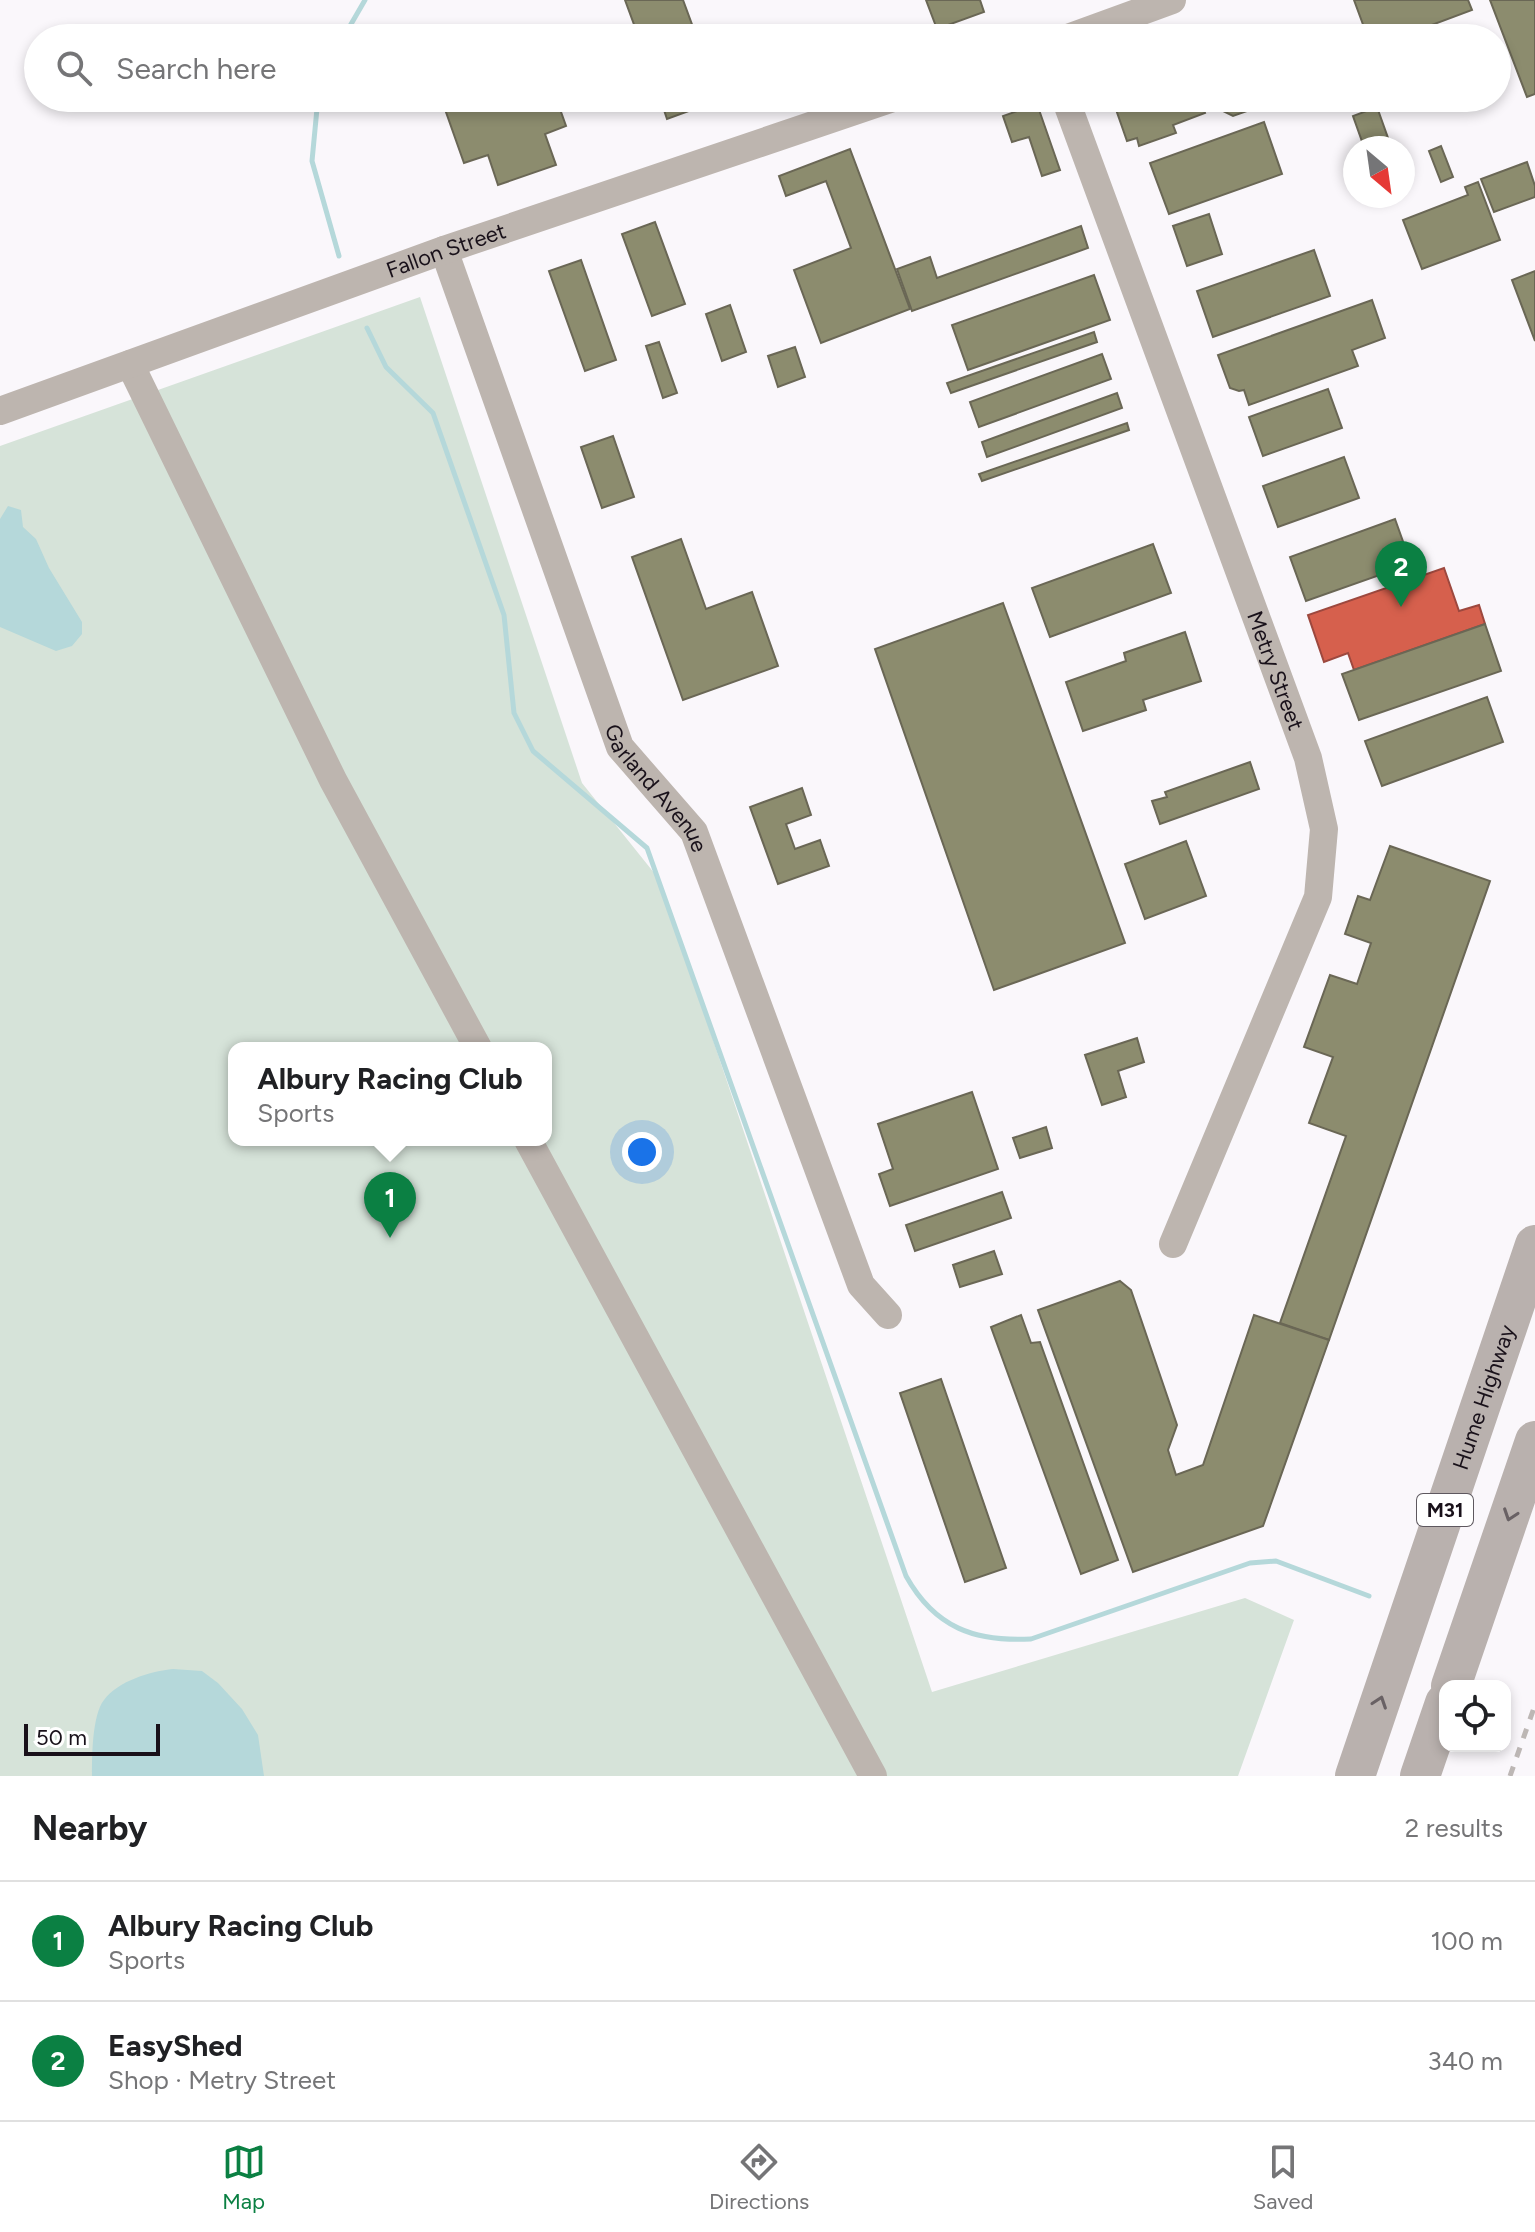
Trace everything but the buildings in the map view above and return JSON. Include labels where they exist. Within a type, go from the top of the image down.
[{"type":"highway","name":"Hume Highway","points":[[1355,1776],[1535,1245]]},
{"type":"highway","name":"M31","points":[[1453,1680],[1535,1441]]},
{"type":"highway","points":[[1420,1776],[1439,1721]]},
{"type":"street","points":[[1106,24],[1172,0]]},
{"type":"street","name":"Fallon Street","points":[[0,411],[444,250],[852,112]]},
{"type":"street","name":"Metry Street","points":[[1070,112],[1308,758],[1324,829],[1318,897],[1173,1244]]},
{"type":"street","name":"Garland Avenue","points":[[444,250],[620,747],[694,832],[861,1285],[888,1315]]},
{"type":"street","points":[[130,364],[333,780],[475,1042]]},
{"type":"street","points":[[531,1146],[873,1776]]},
{"type":"shaded area","points":[[420,297],[582,783],[659,879],[932,1692],[1245,1598],[1294,1620],[1238,1776],[0,1776],[0,446]]},
{"type":"water","points":[[8,506],[21,510],[23,527],[36,539],[49,568],[82,622],[82,634],[72,646],[56,651],[0,627],[0,519]]},
{"type":"water","points":[[173,1669],[202,1671],[242,1709],[258,1735],[264,1776],[92,1776],[95,1726],[104,1700],[118,1687],[136,1678]]},
{"type":"waterway","points":[[351,24],[365,0]]},
{"type":"waterway","points":[[317,112],[312,161],[339,256]]},
{"type":"waterway","points":[[367,328],[386,367],[433,413],[504,615],[514,713],[533,751],[647,848],[906,1576],[917,1594],[944,1620],[958,1628],[992,1638],[1011,1639],[1031,1639],[1250,1563],[1276,1561],[1369,1596]]},
{"type":"railway","points":[[1510,1776],[1535,1705]]},
{"type":"place","name":"EasyShed","points":[[1401,607]]},
{"type":"place","name":"Albury Racing Club","points":[[390,1238]]}]
